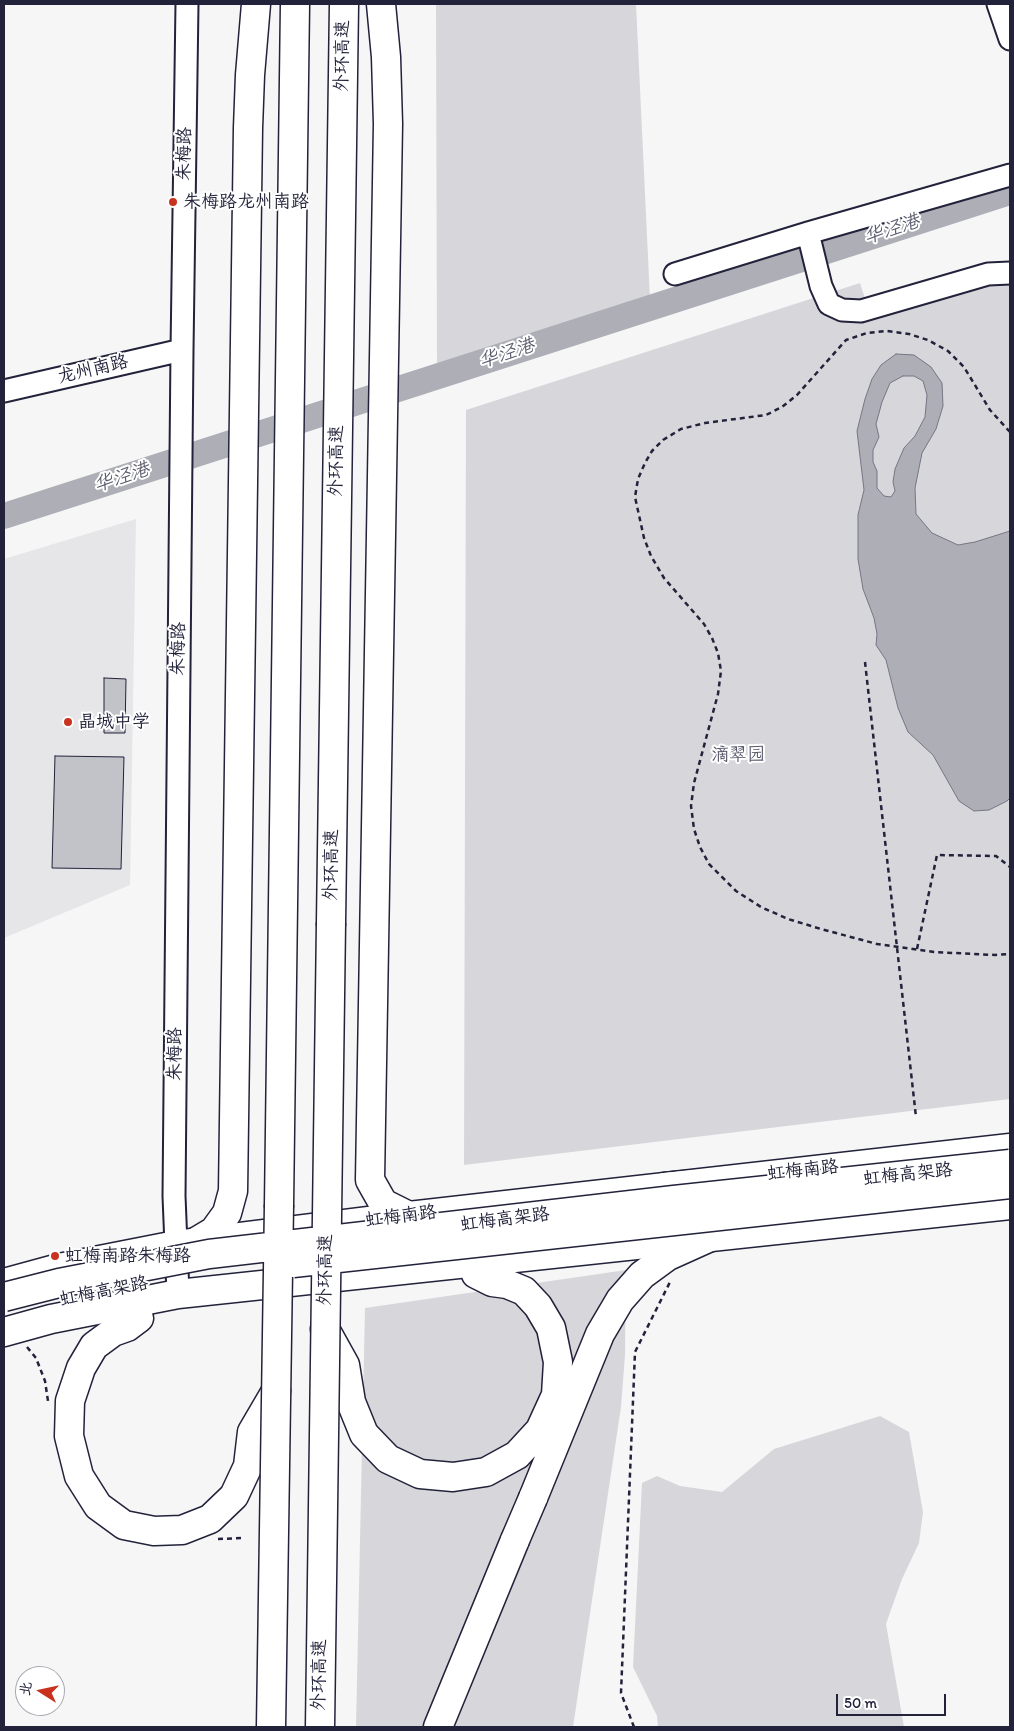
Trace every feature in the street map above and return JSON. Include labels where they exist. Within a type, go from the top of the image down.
[{"type":"main road","points":[[185,1244],[214,1230],[227,1213],[233,1191],[248,119],[256,4]]},
{"type":"main road","points":[[271,1727],[296,4]]},
{"type":"main road","name":"外环高速","points":[[320,1727],[344,4]]},
{"type":"main road","points":[[381,4],[386,56],[388,124],[370,1180],[383,1203],[409,1216]]},
{"type":"main road","name":"虹梅南路","points":[[4,1283],[59,1268],[185,1244],[409,1216],[1010,1148]]},
{"type":"main road","points":[[664,1187],[1010,1155]]},
{"type":"main road","name":"虹梅高架路","points":[[4,1297],[59,1283],[209,1254],[674,1200],[1010,1164]]},
{"type":"main road","name":"虹梅高架路","points":[[4,1315],[67,1298],[212,1272],[1010,1184]]},
{"type":"main road","points":[[4,1332],[51,1319],[178,1294],[1010,1205]]},
{"type":"main road","points":[[438,1727],[600,1334],[620,1300],[642,1275],[668,1256],[708,1238]]},
{"type":"main road","points":[[4,1347],[187,1308],[621,1256],[646,1251],[661,1243]]},
{"type":"main road","points":[[325,1329],[345,1364],[351,1402],[364,1434],[388,1459],[420,1474],[453,1477],[486,1472],[517,1455],[540,1430],[556,1395],[558,1362],[551,1328],[538,1306],[524,1292],[507,1284],[492,1282],[476,1274]]},
{"type":"main road","points":[[139,1318],[127,1327],[113,1332],[94,1346],[81,1368],[70,1401],[68,1436],[79,1476],[98,1506],[124,1524],[154,1531],[182,1530],[210,1519],[234,1496],[248,1466],[252,1432],[276,1391]]},
{"type":"street","name":"朱梅路","points":[[178,1294],[185,1244],[174,1187],[187,4]]},
{"type":"street","points":[[998,4],[1010,39]]},
{"type":"street","points":[[675,274],[1010,175]]},
{"type":"street","points":[[808,234],[821,286],[829,304],[842,310],[861,311],[988,274],[1010,273]]},
{"type":"street","name":"龙州南路","points":[[4,391],[182,350]]},
{"type":"path","points":[[1010,432],[990,410],[964,367],[948,351],[928,340],[909,334],[887,331],[867,333],[846,340],[797,395],[782,407],[766,415],[705,422],[681,429],[663,440],[648,457],[638,479],[635,497],[638,516],[651,556],[664,578],[704,624],[718,653],[720,671],[718,694],[694,783],[691,806],[694,829],[700,847],[709,864],[736,891],[761,907],[788,919],[821,929],[877,944],[897,947],[994,955],[1010,954]]},
{"type":"path","points":[[865,662],[916,1118]]},
{"type":"path","points":[[917,949],[937,855],[996,856],[1010,867]]},
{"type":"path","points":[[634,1727],[621,1693],[635,1352],[674,1274]]},
{"type":"shaded area","points":[[896,354],[914,355],[931,367],[942,383],[943,406],[936,429],[922,453],[915,488],[916,514],[932,533],[958,545],[975,542],[1010,531],[1010,798],[989,810],[974,811],[959,801],[933,755],[908,732],[898,708],[886,660],[876,645],[877,634],[874,618],[863,589],[858,559],[858,515],[864,490],[857,431],[872,379],[881,365]],"holes":[[[903,376],[914,376],[923,381],[927,395],[925,417],[915,436],[904,448],[895,469],[893,482],[895,491],[891,497],[884,496],[877,488],[877,471],[873,462],[873,450],[879,437],[876,424],[890,383]]]},
{"type":"shaded area","name":"晶城中学","points":[[136,519],[130,885],[4,938],[4,559]]},
{"type":"green space","points":[[436,4],[636,4],[650,299],[437,375]]},
{"type":"green space","name":"滴翠园","points":[[1010,277],[1010,1099],[464,1165],[466,410],[860,283],[869,311]]},
{"type":"green space","points":[[626,1270],[625,1355],[621,1407],[573,1727],[356,1727],[365,1308]]},
{"type":"green space","points":[[880,1416],[909,1432],[923,1512],[919,1543],[902,1579],[886,1624],[904,1727],[658,1727],[657,1716],[633,1667],[642,1483],[657,1476],[680,1486],[722,1492],[774,1449]]},
{"type":"building","points":[[104,678],[126,679],[125,733],[104,733]]},
{"type":"building","points":[[55,756],[124,757],[121,869],[52,868]]},
{"type":"waterway","name":"华泾港","points":[[4,516],[1010,192]]},
{"type":"place","name":"朱梅路龙州南路","points":[[173,202]]},
{"type":"place","name":"晶城中学","points":[[68,722]]},
{"type":"place","name":"虹梅南路朱梅路","points":[[55,1256]]}]
